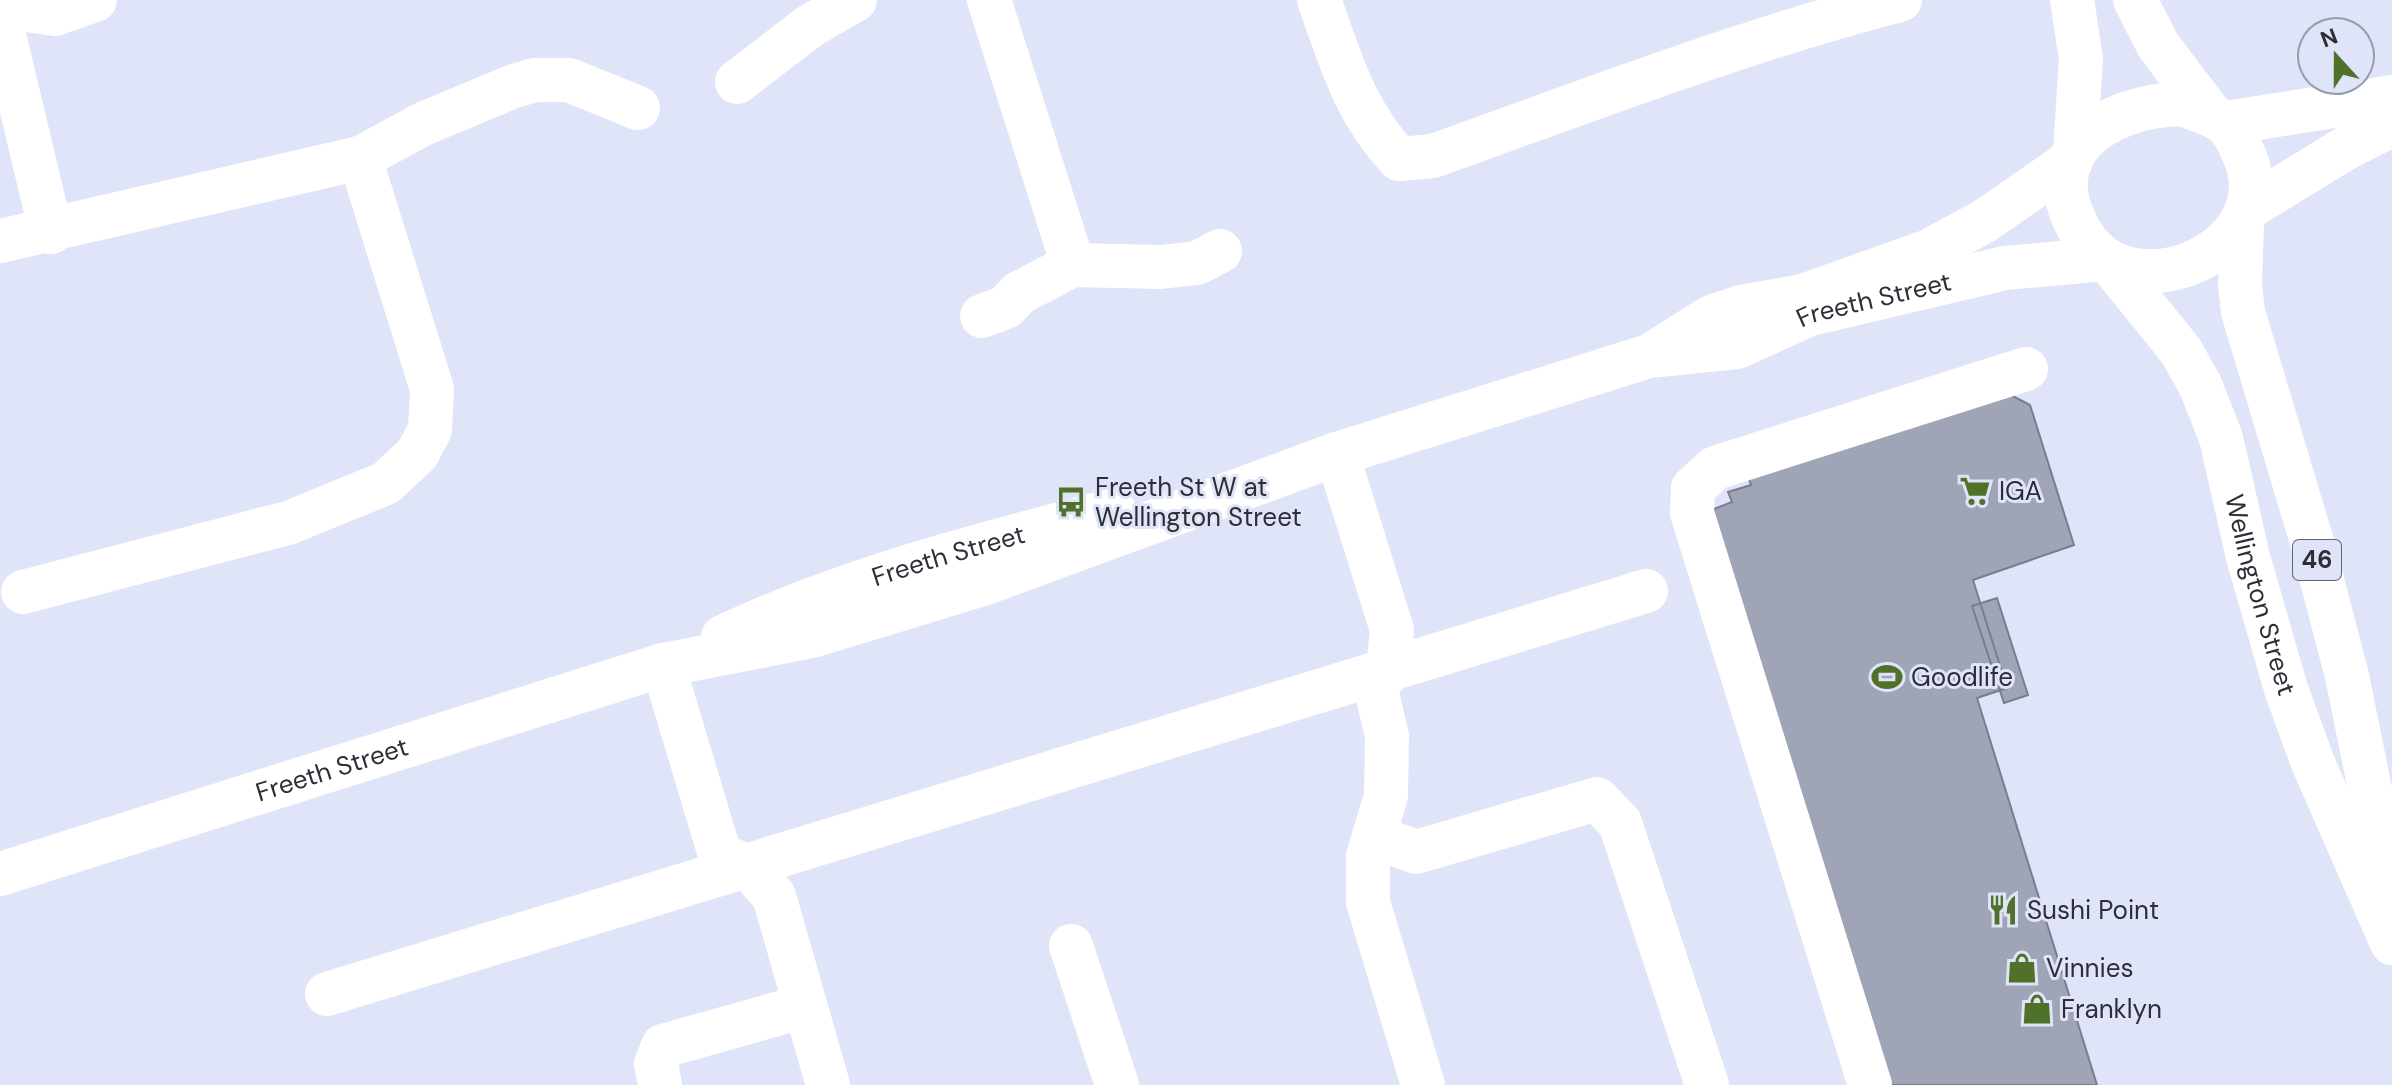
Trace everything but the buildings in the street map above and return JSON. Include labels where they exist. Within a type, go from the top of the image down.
[{"type":"street","points":[[0,6],[55,14],[95,0]]},
{"type":"street","points":[[737,82],[810,26],[855,0]]},
{"type":"street","points":[[989,0],[1073,265]]},
{"type":"street","points":[[1319,0],[1356,102],[1376,134],[1399,159],[1433,156],[1842,15],[1900,0]]},
{"type":"street","name":"46","points":[[2072,0],[2081,59],[2067,193],[2072,217],[2085,240],[2107,261]]},
{"type":"street","name":"46","points":[[2135,0],[2158,45],[2238,140],[2248,166],[2240,285],[2243,312],[2312,542],[2347,676],[2392,899]]},
{"type":"street","points":[[0,18],[51,232]]},
{"type":"street","points":[[0,241],[51,232],[360,158],[423,124],[535,80],[569,80],[638,108]]},
{"type":"street","points":[[2073,156],[2103,123],[2142,107],[2183,104],[2218,119],[2392,97]]},
{"type":"street","points":[[2107,261],[2123,268],[2149,270],[2194,263],[2221,245],[2245,216],[2346,148],[2392,125]]},
{"type":"street","name":"Freeth Street","points":[[1649,356],[1711,317],[1741,307],[1803,296],[1929,251],[1983,222],[2073,156]]},
{"type":"street","points":[[23,592],[288,523],[386,483],[417,454],[430,430],[432,389],[360,158]]},
{"type":"street","points":[[982,316],[1006,307],[1019,293],[1073,265],[1161,267],[1197,263],[1220,251]]},
{"type":"street","name":"Freeth Street","points":[[0,874],[663,665],[770,646],[847,607],[1033,567],[1337,454],[1649,356],[1737,347],[1810,314],[2005,268],[2107,261]]},
{"type":"street","name":"Wellington Street","points":[[2107,261],[2181,351],[2201,387],[2221,438],[2248,557],[2286,689],[2313,763],[2392,943]]},
{"type":"street","points":[[1870,1085],[1692,513],[1693,488],[1715,468],[2026,369]]},
{"type":"street","points":[[1337,454],[1392,630],[1388,670],[1376,689],[1387,736],[1386,796],[1368,856],[1368,902],[1423,1085]]},
{"type":"street","points":[[327,994],[1646,591]]},
{"type":"street","points":[[663,665],[720,855],[747,866],[774,896],[828,1085]]},
{"type":"street","points":[[1374,836],[1416,852],[1597,799],[1620,823],[1707,1085]]},
{"type":"street","points":[[1071,946],[1117,1085]]},
{"type":"street","points":[[660,1085],[656,1064],[663,1046],[805,1006]]},
{"type":"place","name":"IGA","points":[[1975,491]]},
{"type":"place","name":"Freeth St W at Wellington Street","points":[[1071,502]]},
{"type":"place","name":"Goodlife","points":[[1887,677]]},
{"type":"place","name":"Sushi Point","points":[[2003,910]]},
{"type":"place","name":"Vinnies","points":[[2022,968]]},
{"type":"place","name":"Franklyn","points":[[2037,1009]]}]
